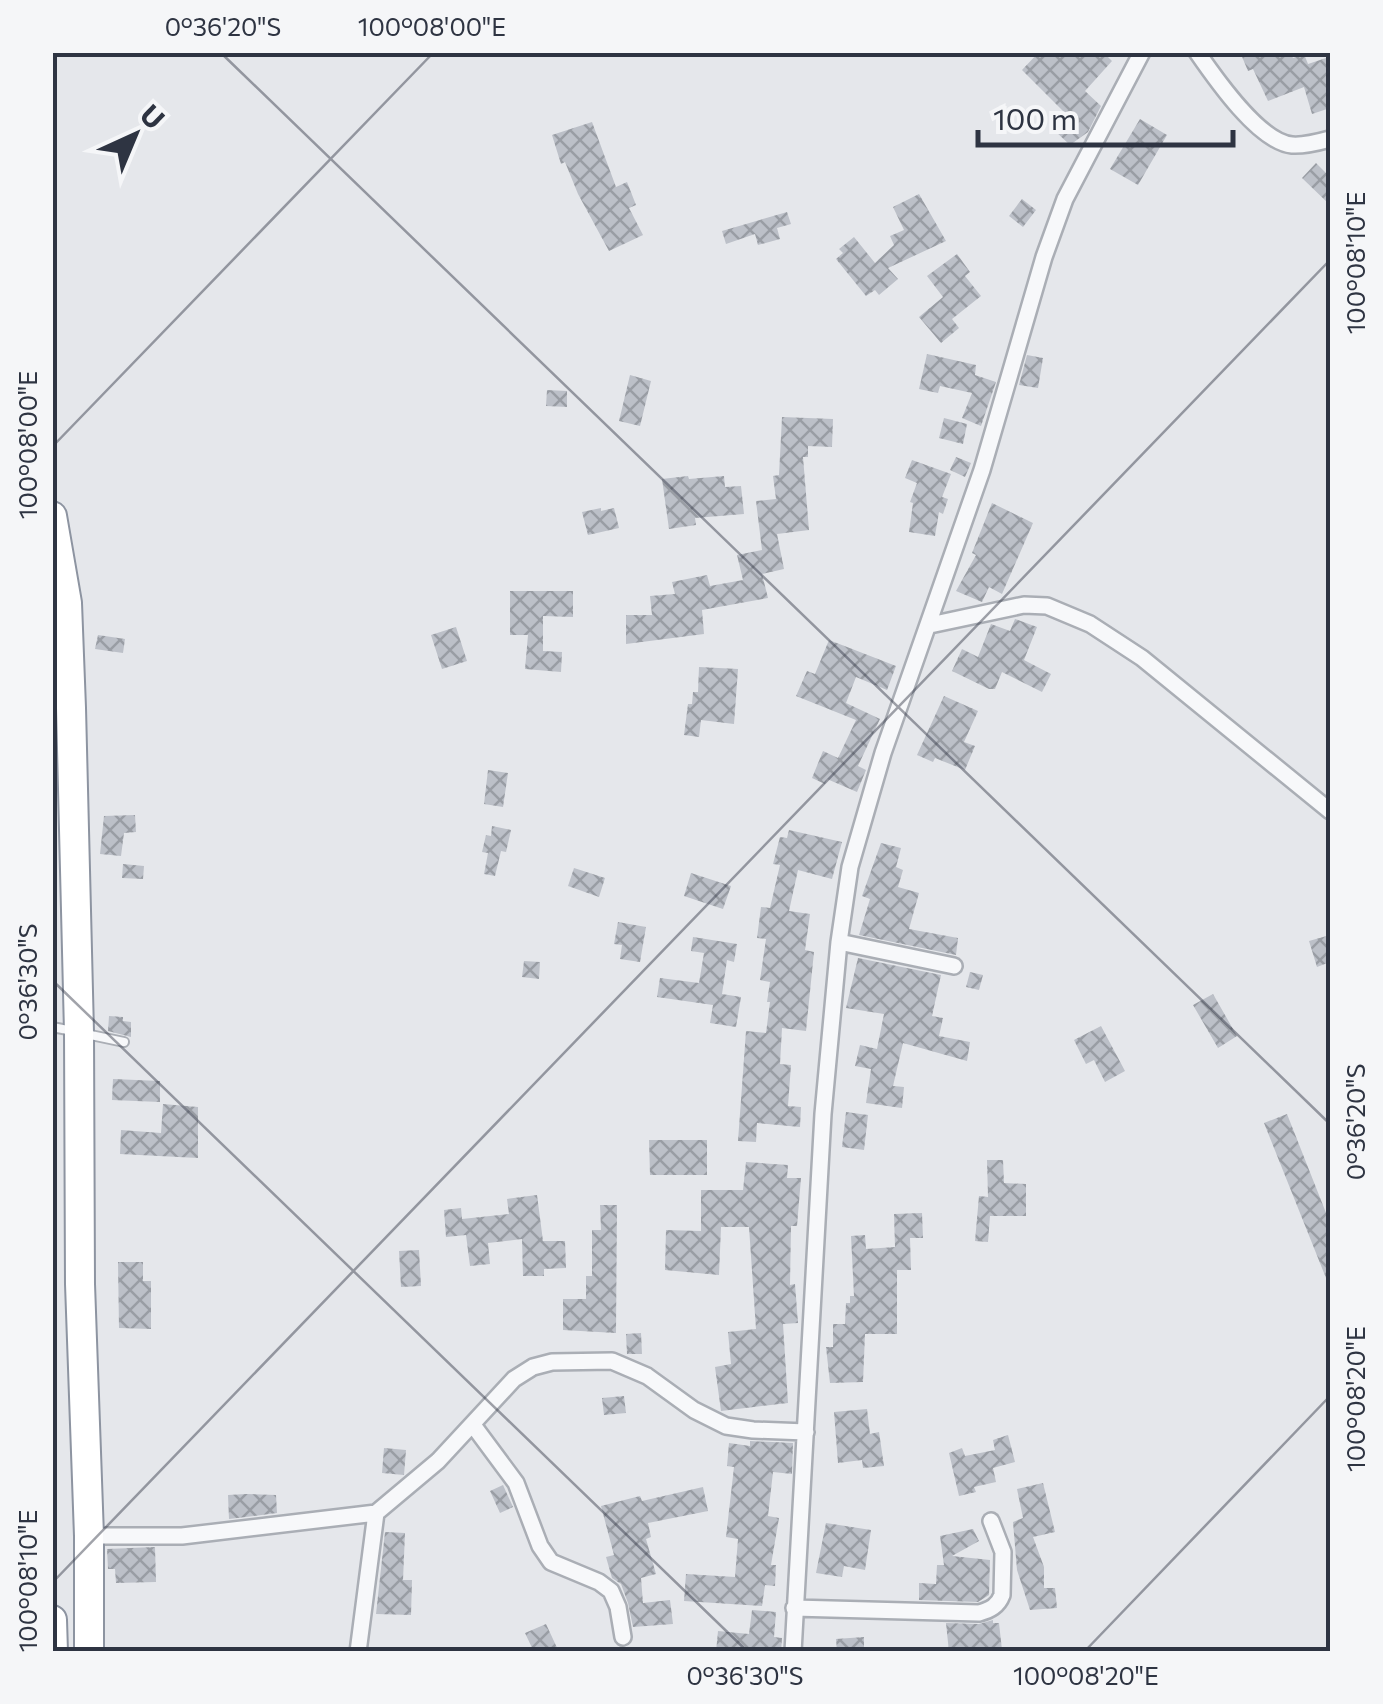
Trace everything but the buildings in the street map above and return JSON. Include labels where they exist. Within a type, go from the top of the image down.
[{"type":"highway","points":[[52,516],[67,602],[66,1030],[89,1536],[88,1652]]},
{"type":"highway","points":[[52,1620],[53,1652]]},
{"type":"street","points":[[794,1652],[824,1114],[839,942],[850,867],[883,753],[982,470],[1044,257],[1066,199],[1142,52]]},
{"type":"street","points":[[1197,52],[1225,90],[1267,134],[1292,145],[1330,139]]},
{"type":"street","points":[[930,625],[1024,605],[1047,606],[1090,624],[1142,658],[1330,811]]},
{"type":"street","points":[[839,942],[954,966]]},
{"type":"street","points":[[89,1536],[182,1536],[376,1513],[438,1461],[514,1379],[533,1367],[552,1362],[612,1361],[647,1376],[694,1410],[726,1426],[806,1432]]},
{"type":"street","points":[[473,1425],[516,1483],[540,1546],[552,1562],[611,1591],[624,1637]]},
{"type":"street","points":[[358,1652],[376,1513]]},
{"type":"street","points":[[794,1608],[979,1613],[995,1607],[1002,1596],[1003,1552],[992,1520]]},
{"type":"lane","points":[[66,1030],[124,1042]]}]
